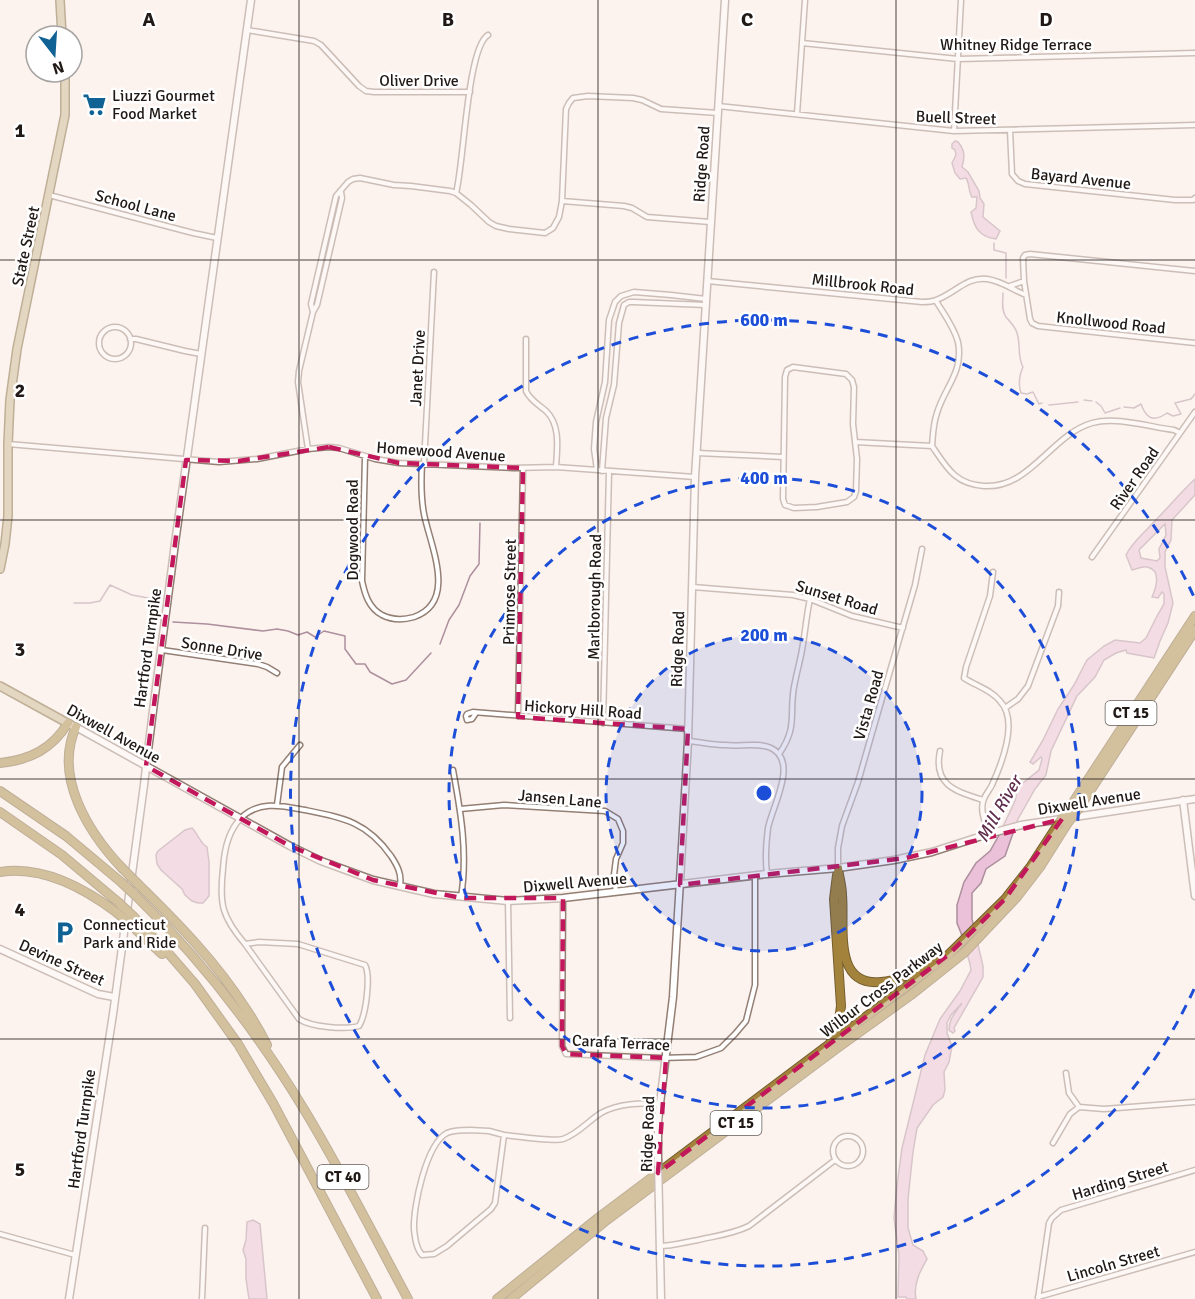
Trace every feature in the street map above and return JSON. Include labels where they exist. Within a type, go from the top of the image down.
[{"type":"highway","name":"Wilbur Cross Parkway","points":[[496,1299],[598,1218],[948,956],[976,929],[1012,891],[1031,866],[1195,616]]},
{"type":"highway","name":"Wilbur Cross Parkway","points":[[511,1299],[607,1220],[911,995],[978,939],[1017,897],[1040,867],[1195,630]]},
{"type":"highway","points":[[0,763],[24,759],[43,750],[72,725]]},
{"type":"highway","points":[[72,725],[69,761],[71,779],[75,796],[85,818],[96,836],[122,868],[180,926],[221,973],[268,1046],[271,1058]]},
{"type":"highway","name":"CT 40","points":[[0,792],[66,837],[121,882],[166,926],[228,998],[298,1099],[408,1299]]},
{"type":"highway","name":"CT 40","points":[[0,812],[55,849],[118,902],[182,969],[221,1019],[253,1067],[377,1299]]},
{"type":"highway","points":[[838,868],[842,894],[843,944],[848,968],[856,976],[867,982],[882,982],[911,973],[948,956]]},
{"type":"highway","points":[[829,1045],[838,1027],[841,1006],[834,898],[838,868]]},
{"type":"highway","points":[[0,872],[26,872],[59,880],[84,891],[116,912],[168,960],[182,969]]},
{"type":"main road","points":[[60,0],[61,24]]},
{"type":"main road","name":"Hartford Turnpike","points":[[69,1299],[114,997],[251,0]]},
{"type":"main road","name":"Ridge Road","points":[[661,1299],[658,1128],[673,997],[680,885],[688,741],[696,453],[725,0]]},
{"type":"main road","name":"State Street","points":[[0,569],[7,525],[10,400],[17,349],[64,115],[66,84]]},
{"type":"main road","name":"Dixwell Avenue","points":[[0,686],[321,861],[355,875],[399,887],[461,898],[508,901],[563,898],[766,874],[838,868],[932,852],[1018,826],[1195,799]]},
{"type":"main road","points":[[1184,800],[1195,895]]},
{"type":"main road","name":"Devine Street","points":[[0,949],[98,994],[114,997]]},
{"type":"street","points":[[797,114],[805,0]]},
{"type":"street","points":[[954,132],[961,0]]},
{"type":"street","name":"Oliver Drive","points":[[246,30],[314,41],[321,45],[366,91],[470,92]]},
{"type":"street","points":[[456,193],[477,51],[488,35]]},
{"type":"street","name":"Whitney Ridge Terrace","points":[[802,43],[958,59],[1195,53]]},
{"type":"street","name":"Buell Street","points":[[562,201],[566,109],[573,98],[588,96],[633,98],[662,109],[718,109],[797,114],[954,132],[1195,124]]},
{"type":"street","name":"Bayard Avenue","points":[[1010,130],[1012,174],[1018,181],[1025,184],[1175,200],[1195,198]]},
{"type":"street","points":[[308,449],[298,371],[336,228],[342,198],[340,191],[353,179],[360,178],[456,193],[492,224],[509,230],[542,233],[550,230],[557,223],[562,201],[624,206],[647,217],[711,222]]},
{"type":"street","name":"School Lane","points":[[49,195],[217,238]]},
{"type":"street","points":[[1010,286],[1024,281],[1023,258],[1030,254],[1195,271]]},
{"type":"street","name":"Janet Drive","points":[[423,464],[434,272]]},
{"type":"street","name":"Millbrook Road","points":[[707,280],[922,302],[936,301],[963,284],[985,278],[1010,286],[1026,295]]},
{"type":"street","name":"Knollwood Road","points":[[1024,281],[1030,319],[1032,324],[1038,327],[1195,343]]},
{"type":"street","points":[[600,470],[594,442],[597,412],[604,382],[609,320],[615,302],[621,296],[634,292],[706,302]]},
{"type":"street","points":[[621,296],[626,303]]},
{"type":"street","points":[[936,301],[955,333],[959,361],[951,384],[936,414],[932,446],[942,462],[960,481],[972,485],[1002,485],[1021,475],[1071,433],[1092,423],[1125,422],[1180,433]]},
{"type":"street","points":[[626,303],[706,302]]},
{"type":"street","points":[[600,470],[606,418],[613,392],[620,314],[626,303]]},
{"type":"street","points":[[110,328],[120,328],[130,339],[126,354],[117,358],[107,356],[100,348],[102,334],[110,328]]},
{"type":"street","points":[[130,339],[201,354]]},
{"type":"street","points":[[526,339],[526,391],[553,422],[556,437],[556,467]]},
{"type":"street","points":[[793,367],[846,374],[852,380],[855,442],[857,459],[854,497],[847,502],[817,507],[794,508],[785,505],[783,457],[785,377],[788,370],[793,367]]},
{"type":"street","name":"River Road","points":[[1092,557],[1195,412]]},
{"type":"street","points":[[855,442],[932,446]]},
{"type":"street","name":"Homewood Avenue","points":[[8,444],[219,462],[239,462],[329,447],[386,462],[523,468],[556,467],[695,477]]},
{"type":"street","points":[[696,453],[783,457]]},
{"type":"street","name":"Dogwood Road","points":[[365,457],[362,581],[369,602],[374,609],[388,618],[409,619],[419,615],[435,599],[438,567],[423,512],[421,483],[423,464]]},
{"type":"street","name":"Primrose Street","points":[[518,716],[523,468]]},
{"type":"street","name":"Marlborough Road","points":[[603,723],[609,471]]},
{"type":"street","name":"Vista Road","points":[[838,868],[838,848],[842,826],[858,782],[903,628],[917,579],[922,549]]},
{"type":"street","points":[[988,834],[982,806],[983,800],[992,784],[1007,743],[1009,730],[1005,708],[992,693],[964,678],[990,596],[993,572]]},
{"type":"street","name":"Sunset Road","points":[[692,587],[793,595],[810,599],[852,616],[903,628]]},
{"type":"street","points":[[1005,708],[1018,699],[1028,687],[1058,606],[1059,592]]},
{"type":"street","points":[[779,754],[791,733],[794,689],[810,599]]},
{"type":"street","name":"Sonne Drive","points":[[161,650],[258,664],[277,673]]},
{"type":"street","name":"Hickory Hill Road","points":[[476,713],[688,729]]},
{"type":"street","points":[[688,741],[726,746],[764,746],[779,754],[784,776],[768,828],[766,874]]},
{"type":"street","points":[[277,805],[282,767],[300,745]]},
{"type":"street","points":[[940,751],[938,768],[945,782],[959,791],[983,800]]},
{"type":"street","points":[[453,770],[464,846],[464,878],[461,898]]},
{"type":"street","points":[[246,944],[259,942],[298,944],[365,964],[368,970],[368,980],[363,1018],[359,1026],[350,1028],[311,1025],[298,1019],[228,922],[221,895],[225,849],[241,818],[255,808],[277,805],[336,816],[360,825],[375,837],[395,862],[400,875],[399,887]]},
{"type":"street","name":"Jansen Lane","points":[[460,809],[504,805],[605,811],[618,819],[623,831],[623,843],[616,859],[614,875],[616,892]]},
{"type":"street","name":"Carafa Terrace","points":[[563,898],[562,1046],[566,1054],[696,1057],[720,1048],[746,1021],[755,985],[755,876]]},
{"type":"street","points":[[508,901],[510,1018]]},
{"type":"street","points":[[1066,1073],[1070,1093],[1079,1107]]},
{"type":"street","points":[[1053,1143],[1070,1114],[1079,1107],[1104,1109],[1195,1102]]},
{"type":"street","points":[[504,1135],[495,1203],[491,1209],[447,1246],[434,1254],[422,1255],[417,1249],[414,1227],[416,1208],[425,1165],[432,1151],[447,1133],[470,1130],[489,1131],[504,1135],[560,1140],[572,1135],[602,1113],[614,1108],[639,1103],[660,1104]]},
{"type":"street","points":[[851,1137],[858,1140],[863,1153],[860,1161],[852,1166],[843,1166],[836,1160],[833,1148],[839,1139],[851,1137]]},
{"type":"street","points":[[660,1246],[722,1235],[749,1226],[836,1160]]},
{"type":"street","name":"Harding Street","points":[[1038,1298],[1048,1228],[1053,1216],[1061,1210],[1195,1170]]},
{"type":"street","points":[[202,1299],[206,1228]]},
{"type":"street","points":[[0,1234],[75,1255]]},
{"type":"street","name":"Lincoln Street","points":[[1038,1298],[1195,1252]]},
{"type":"highlighted area","points":[[329,447],[399,463],[523,468],[518,717],[688,729],[680,885],[906,858],[1062,819],[1005,899],[948,955],[658,1173],[666,1058],[566,1054],[562,1046],[563,898],[461,898],[373,880],[290,846],[146,766],[186,460],[239,461]]},
{"type":"shaded area","points":[[955,141],[963,151],[962,167],[968,172],[984,204],[983,217],[1000,231],[996,239],[981,234],[974,222],[971,212],[976,208],[977,197],[972,197],[966,178],[960,179],[955,173],[952,163],[956,155],[952,144]]},
{"type":"shaded area","points":[[1195,479],[1195,495],[1172,520],[1171,540],[1165,552],[1165,567],[1173,603],[1168,623],[1154,658],[1127,653],[1126,650],[1104,660],[1095,677],[1077,696],[1051,751],[1046,775],[1018,819],[1005,856],[986,869],[981,883],[972,893],[972,919],[983,966],[983,977],[953,1033],[949,1030],[950,1022],[962,1003],[951,1015],[947,1023],[947,1033],[952,1046],[949,1062],[944,1072],[943,1097],[933,1105],[917,1128],[908,1199],[908,1228],[913,1245],[923,1251],[927,1259],[916,1283],[916,1299],[898,1297],[899,1255],[894,1218],[902,1148],[925,1055],[940,1019],[960,991],[971,970],[957,923],[957,905],[964,882],[976,863],[990,851],[998,837],[1015,801],[1018,787],[1039,770],[1041,757],[1033,764],[1030,762],[1087,660],[1115,640],[1140,643],[1146,638],[1164,604],[1164,594],[1162,592],[1158,598],[1152,597],[1157,580],[1155,572],[1145,567],[1132,570],[1126,555],[1137,539]],"holes":[[[1165,524],[1166,535],[1159,549],[1160,558],[1157,561],[1141,558],[1139,550]]]},
{"type":"shaded area","points":[[192,828],[207,847],[209,896],[203,903],[192,901],[157,864],[158,851],[185,830]]},
{"type":"shaded area","points":[[253,1220],[260,1224],[267,1299],[249,1299],[246,1259],[243,1250],[247,1222]]},
{"type":"waterway","points":[[994,243],[994,250],[1006,253],[1006,278]]},
{"type":"waterway","points":[[1003,293],[1003,311],[1015,328],[1018,337],[1023,367],[1019,380],[1021,393],[1033,392],[1039,404],[1042,403]]},
{"type":"waterway","points":[[1124,407],[1134,408],[1141,404],[1145,413],[1151,418],[1158,418],[1167,413],[1173,416],[1181,414],[1175,403],[1191,399],[1195,394]]},
{"type":"waterway","points":[[1084,400],[1092,401]]},
{"type":"waterway","points":[[1049,405],[1078,402]]},
{"type":"waterway","points":[[1096,402],[1105,413],[1120,408]]},
{"type":"waterway","points":[[440,644],[470,576],[479,564],[480,523]]},
{"type":"waterway","points":[[74,603],[100,601],[110,585],[132,595],[159,600]]},
{"type":"waterway","points":[[173,622],[263,631],[277,629],[298,635],[307,632],[315,637],[324,631],[345,636],[345,649],[356,664],[365,664],[370,672],[392,684],[406,680],[431,653]]},
{"type":"place","name":"Liuzzi Gourmet Food Market","points":[[94,104]]},
{"type":"place","name":"Connecticut Park and Ride","points":[[65,933]]},
{"type":"water label","name":"Mill River","points":[[999,809]]}]
